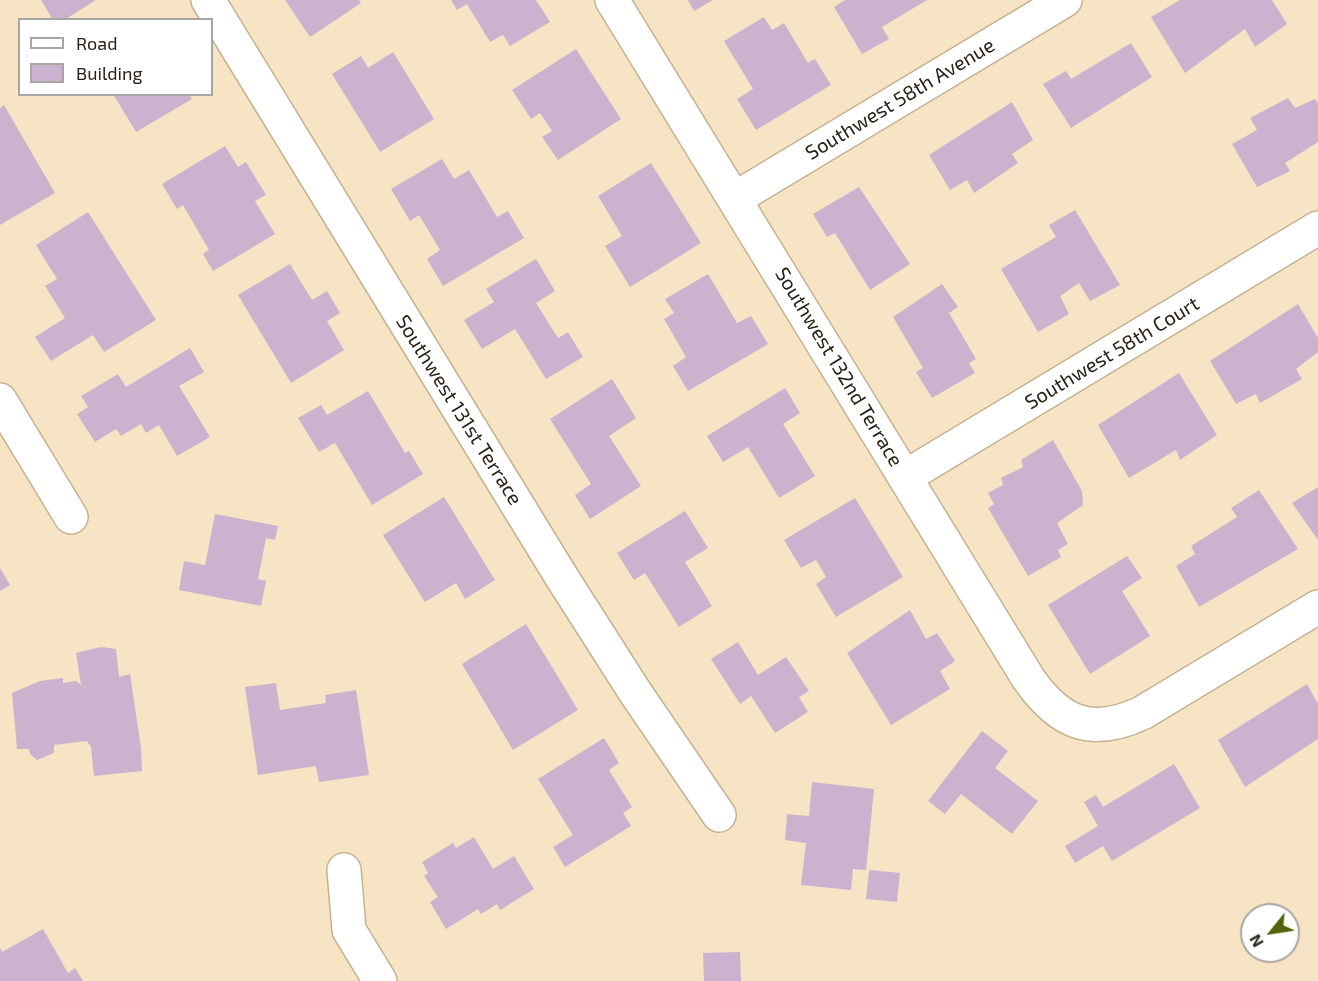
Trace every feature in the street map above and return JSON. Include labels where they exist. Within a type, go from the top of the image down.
[{"type":"street","name":"Southwest 131st Terrace","points":[[208,0],[589,621],[719,815]]},
{"type":"street","name":"Southwest 132nd Terrace","points":[[612,0],[1037,690],[1061,714],[1078,723],[1110,725],[1142,713],[1318,607]]},
{"type":"street","name":"Southwest 58th Avenue","points":[[736,198],[1065,0]]},
{"type":"street","name":"Southwest 58th Court","points":[[905,477],[1318,228]]},
{"type":"street","points":[[0,400],[71,517]]},
{"type":"street","points":[[344,870],[349,930],[380,981]]},
{"type":"building","points":[[41,0],[96,0],[67,18],[52,18]]},
{"type":"building","points":[[285,0],[359,0],[361,3],[310,37]]},
{"type":"building","points":[[451,0],[536,0],[550,22],[510,46],[503,35],[490,42],[467,4],[457,10]]},
{"type":"building","points":[[688,0],[713,0],[694,11]]},
{"type":"building","points":[[845,0],[927,0],[882,27],[889,39],[862,54],[834,7]]},
{"type":"building","points":[[1180,0],[1272,0],[1287,24],[1255,47],[1245,29],[1185,73],[1151,17]]},
{"type":"building","points":[[764,17],[772,30],[784,23],[808,63],[815,59],[831,85],[756,130],[737,99],[753,89],[724,41]]},
{"type":"building","points":[[1131,43],[1152,77],[1071,128],[1043,84],[1066,71],[1071,79]]},
{"type":"building","points":[[576,49],[621,119],[558,160],[542,137],[552,131],[540,113],[531,119],[512,90]]},
{"type":"building","points":[[393,52],[434,119],[380,152],[332,74],[361,56],[368,68]]},
{"type":"building","points":[[114,96],[190,96],[192,99],[136,132]]},
{"type":"building","points":[[1288,98],[1295,108],[1315,99],[1318,103],[1318,142],[1285,163],[1290,171],[1257,187],[1232,144],[1257,130],[1250,118]]},
{"type":"building","points":[[1012,102],[1033,140],[1012,154],[1018,163],[974,193],[967,180],[950,190],[929,155]]},
{"type":"building","points":[[4,105],[55,193],[0,225],[0,108]]},
{"type":"building","points":[[225,146],[238,167],[246,162],[266,195],[255,201],[275,234],[213,271],[203,254],[209,250],[183,205],[177,209],[162,184]]},
{"type":"building","points":[[442,159],[454,179],[469,170],[497,217],[508,211],[524,238],[443,286],[427,259],[440,250],[419,215],[410,221],[391,189]]},
{"type":"building","points":[[651,163],[701,243],[630,287],[605,246],[622,236],[598,196]]},
{"type":"building","points":[[859,187],[910,264],[870,290],[835,233],[827,237],[813,214]]},
{"type":"building","points":[[1075,210],[1120,285],[1090,301],[1079,283],[1060,296],[1069,314],[1038,332],[1001,269],[1056,237],[1049,225]]},
{"type":"building","points":[[88,212],[156,320],[104,352],[93,335],[51,361],[35,337],[65,318],[45,286],[57,279],[36,245]]},
{"type":"building","points":[[536,259],[555,291],[536,303],[558,338],[568,332],[583,357],[546,379],[515,329],[482,349],[464,320],[494,302],[486,289]]},
{"type":"building","points":[[290,264],[312,300],[327,291],[340,313],[327,321],[344,350],[291,383],[238,295]]},
{"type":"building","points":[[708,274],[737,323],[751,316],[768,344],[688,391],[673,366],[686,357],[664,319],[674,313],[665,299]]},
{"type":"building","points":[[942,284],[958,307],[949,313],[976,359],[969,363],[975,373],[932,398],[916,372],[923,368],[893,317]]},
{"type":"building","points":[[1298,304],[1318,338],[1318,352],[1296,369],[1302,379],[1260,403],[1256,394],[1236,404],[1210,361]]},
{"type":"building","points":[[190,348],[204,372],[179,386],[210,437],[177,456],[159,425],[146,433],[141,424],[121,436],[116,429],[95,442],[77,414],[88,407],[81,396],[118,374],[126,387]]},
{"type":"building","points":[[1179,373],[1217,435],[1180,460],[1176,450],[1129,478],[1098,425]]},
{"type":"building","points":[[612,379],[636,418],[609,436],[641,486],[590,519],[575,495],[591,484],[550,419]]},
{"type":"building","points":[[785,388],[800,413],[783,424],[815,476],[779,498],[748,447],[723,462],[707,436]]},
{"type":"building","points":[[368,391],[405,453],[409,451],[423,474],[372,505],[335,443],[319,452],[298,418],[321,405],[327,415]]},
{"type":"building","points":[[1053,440],[1082,491],[1083,505],[1057,523],[1068,544],[1058,550],[1061,557],[1028,576],[988,508],[994,504],[988,493],[1003,485],[1001,478],[1023,467],[1021,460]]},
{"type":"building","points":[[1318,487],[1318,540],[1292,503]]},
{"type":"building","points":[[1259,490],[1298,549],[1199,607],[1176,566],[1195,554],[1191,546],[1237,517],[1231,508]]},
{"type":"building","points":[[444,497],[495,580],[465,599],[456,583],[425,602],[383,535]]},
{"type":"building","points":[[855,498],[903,577],[836,617],[816,584],[826,577],[816,560],[801,568],[784,540]]},
{"type":"building","points":[[685,511],[708,548],[685,562],[712,606],[679,627],[645,573],[634,580],[617,553]]},
{"type":"building","points":[[215,514],[278,526],[275,540],[266,538],[258,579],[266,581],[261,606],[179,590],[184,561],[205,565]]},
{"type":"building","points":[[1127,556],[1142,578],[1122,591],[1150,636],[1090,674],[1048,605]]},
{"type":"building","points":[[0,568],[10,585],[0,591]]},
{"type":"building","points":[[910,610],[926,639],[937,633],[955,661],[940,671],[950,689],[891,725],[847,653]]},
{"type":"building","points":[[526,624],[578,710],[513,750],[462,664]]},
{"type":"building","points":[[738,642],[758,675],[786,657],[809,691],[799,697],[808,712],[775,733],[751,696],[740,704],[711,659]]},
{"type":"building","points":[[101,647],[116,649],[119,677],[130,674],[141,748],[142,771],[94,776],[91,747],[87,741],[54,745],[54,753],[37,760],[30,754],[29,749],[17,749],[12,693],[40,681],[63,678],[63,683],[76,681],[81,685],[76,653]]},
{"type":"building","points":[[276,683],[280,710],[326,703],[325,695],[356,690],[369,775],[319,782],[316,766],[258,775],[245,687]]},
{"type":"building","points":[[1307,684],[1318,704],[1318,739],[1245,787],[1218,740]]},
{"type":"building","points":[[982,731],[1008,751],[995,768],[1038,801],[1012,834],[961,794],[945,814],[928,801]]},
{"type":"building","points":[[604,738],[619,763],[609,770],[632,807],[623,813],[631,826],[565,867],[553,847],[573,835],[538,779]]},
{"type":"building","points":[[1174,764],[1200,808],[1112,861],[1103,846],[1075,863],[1065,846],[1098,826],[1084,802],[1096,795],[1103,807]]},
{"type":"building","points":[[812,782],[874,789],[866,870],[853,869],[851,890],[801,885],[806,843],[785,840],[787,814],[809,816]]},
{"type":"building","points":[[474,837],[493,869],[514,856],[534,889],[500,910],[497,904],[481,914],[478,909],[446,929],[430,902],[438,897],[424,876],[428,873],[422,862],[453,843],[456,848]]},
{"type":"building","points":[[869,870],[900,873],[897,902],[866,899]]},
{"type":"building","points":[[43,929],[68,973],[75,968],[83,981],[0,981],[0,948],[2,952]]},
{"type":"building","points":[[740,952],[741,981],[704,981],[703,953]]}]
